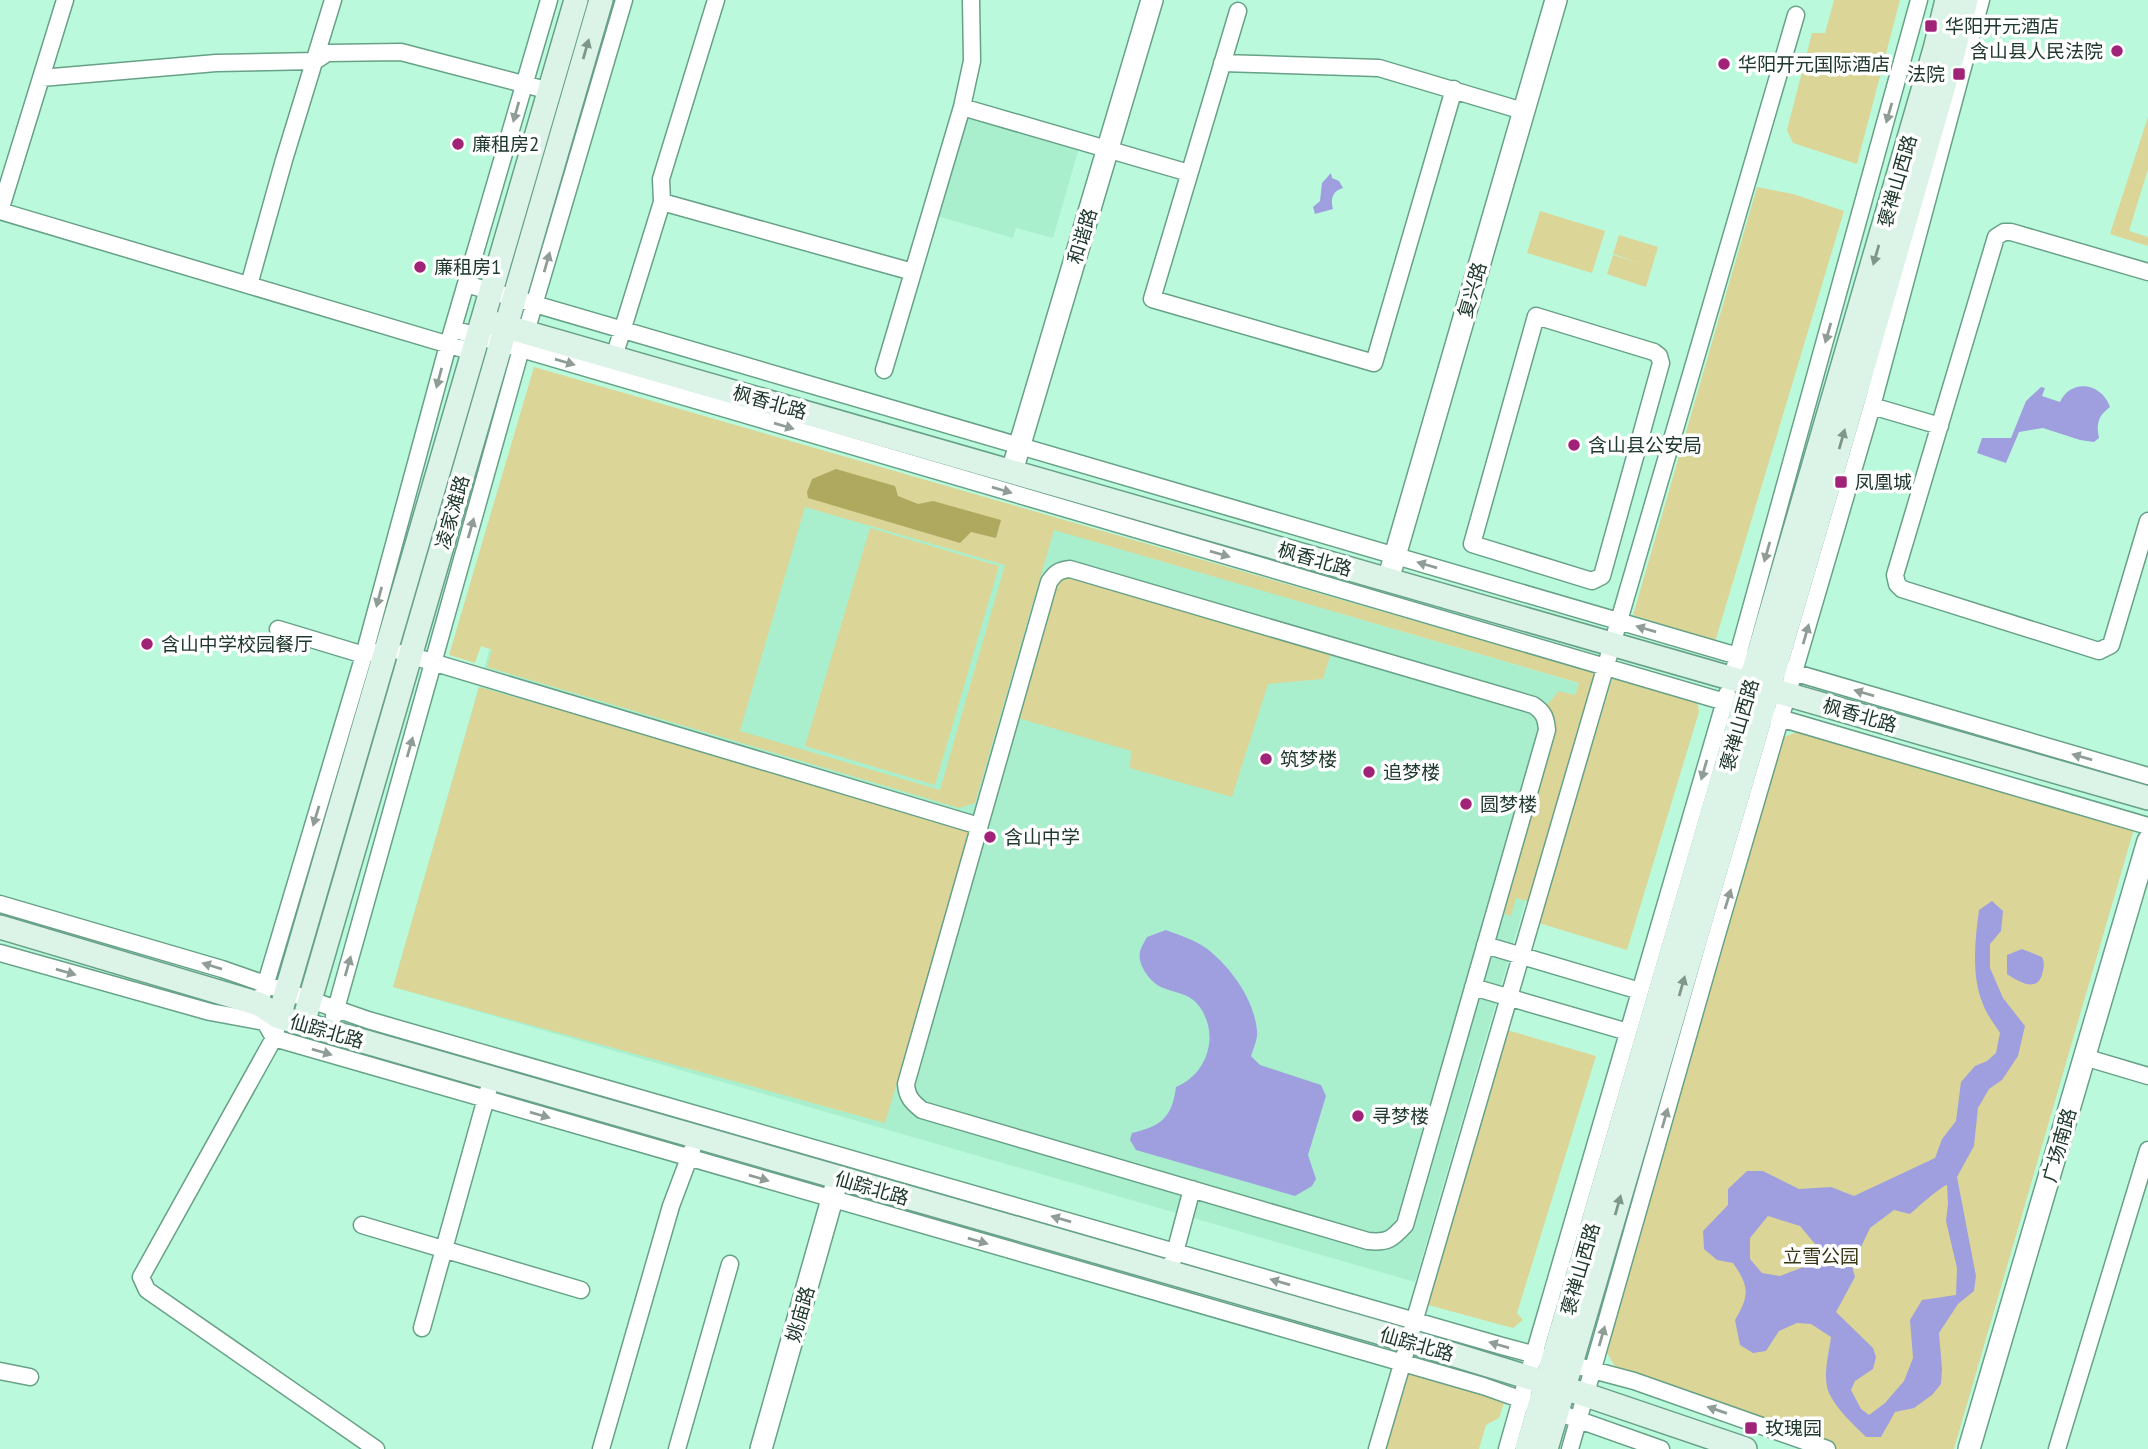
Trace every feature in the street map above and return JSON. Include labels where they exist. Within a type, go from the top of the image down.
[{"type":"main road","name":"凌家滩路","points":[[270,1009],[387,648],[576,0]]},
{"type":"main road","name":"凌家滩路","points":[[303,1024],[410,655],[514,338],[601,0]]},
{"type":"main road","name":"褒禅山西路","points":[[1763,676],[1947,0]]},
{"type":"main road","name":"褒禅山西路","points":[[1527,1449],[1549,1409],[1560,1374],[1763,676],[1954,54],[1966,0]]},
{"type":"main road","name":"枫香北路","points":[[478,336],[514,338],[614,357],[1388,580],[1609,656],[1763,676],[2148,797]]},
{"type":"main road","name":"仙踪北路","points":[[3,927],[270,1009],[303,1024],[488,1089],[835,1188],[1170,1273],[1409,1341],[1560,1374],[1745,1449]]},
{"type":"main road","name":"褒禅山西路","points":[[1546,1449],[1549,1409]]},
{"type":"street","points":[[65,0],[0,211],[249,285],[450,337],[478,336]]},
{"type":"street","points":[[249,285],[332,0]]},
{"type":"street","points":[[376,1449],[147,1290],[141,1277],[270,1009],[450,337],[550,0]]},
{"type":"street","points":[[524,301],[624,0]]},
{"type":"street","points":[[614,357],[662,202],[661,179],[716,0]]},
{"type":"street","points":[[884,370],[962,107],[972,61],[971,0]]},
{"type":"street","name":"和谐路","points":[[1012,471],[1152,0]]},
{"type":"street","name":"复兴路","points":[[1388,580],[1556,0]]},
{"type":"street","points":[[1560,1374],[1628,1032],[1640,991],[1753,710],[1763,676],[1919,0]]},
{"type":"street","points":[[1763,676],[1872,406],[1982,0]]},
{"type":"street","points":[[1238,11],[1152,299],[1374,363],[1454,89]]},
{"type":"street","points":[[1377,1449],[1796,15]]},
{"type":"street","points":[[41,78],[216,63],[315,61],[327,53],[401,52],[550,91]]},
{"type":"street","points":[[1223,63],[1379,68],[1523,111]]},
{"type":"street","points":[[962,107],[1189,173]]},
{"type":"street","points":[[662,202],[913,272]]},
{"type":"street","points":[[2148,272],[2011,232],[2004,232],[1996,237],[1895,575],[1897,584],[1902,589],[2099,651],[2111,645],[2148,521]]},
{"type":"street","points":[[466,284],[1618,621],[1763,676],[2148,776]]},
{"type":"street","points":[[1536,316],[1654,352],[1659,356],[1661,363],[1634,462],[1602,576],[1592,581],[1472,544],[1536,316]]},
{"type":"street","points":[[329,1032],[434,662],[514,338],[1609,656],[1753,710],[2148,826]]},
{"type":"street","points":[[1872,406],[1940,426]]},
{"type":"street","points":[[1634,462],[1662,471]]},
{"type":"street","points":[[1070,569],[1533,705],[1542,711],[1547,730],[1485,945],[1405,1225],[1394,1238],[1381,1243],[922,1110],[906,1094],[906,1084],[1049,582],[1054,574],[1061,570],[1070,569]]},
{"type":"street","points":[[278,629],[364,655],[387,648],[979,826]]},
{"type":"street","points":[[1507,1449],[1549,1409],[1712,951],[1753,710]]},
{"type":"street","name":"广场南路","points":[[1969,1449],[2148,841]]},
{"type":"street","points":[[0,904],[222,969],[270,1009],[488,1089],[422,1328]]},
{"type":"street","points":[[3,927],[0,952],[210,1012],[270,1009],[310,1000],[1560,1374],[1634,1381],[1827,1449]]},
{"type":"street","points":[[1485,945],[1640,991]]},
{"type":"street","points":[[1473,987],[1628,1032]]},
{"type":"street","points":[[2084,1057],[2148,1076]]},
{"type":"street","points":[[601,1449],[671,1206],[692,1147]]},
{"type":"street","points":[[2057,1449],[2148,1150]]},
{"type":"street","points":[[835,1188],[1483,1386],[1661,1449]]},
{"type":"street","name":"姚庙路","points":[[761,1449],[835,1188]]},
{"type":"street","points":[[1170,1273],[1192,1189]]},
{"type":"street","points":[[362,1225],[581,1290]]},
{"type":"street","points":[[677,1449],[730,1264]]},
{"type":"street","points":[[0,1371],[30,1377]]},
{"type":"street","points":[[1549,1409],[1570,1449]]},
{"type":"shaded area","points":[[967,115],[1079,148],[1053,238],[1016,228],[1013,238],[937,216]]},
{"type":"shaded area","name":"含山中学","points":[[565,386],[1588,686],[1415,1282],[393,987]]},
{"type":"shaded area","points":[[836,469],[895,486],[898,496],[918,504],[933,501],[1001,520],[996,538],[971,532],[960,543],[808,498],[807,492],[812,479]]},
{"type":"green space","points":[[1834,0],[1900,0],[1857,164],[1793,143],[1787,130],[1812,33],[1825,33]]},
{"type":"green space","points":[[2148,117],[2148,169],[2129,231],[2148,237],[2148,246],[2110,234]]},
{"type":"green space","points":[[1757,187],[1793,194],[1844,211],[1715,642],[1633,615]]},
{"type":"green space","points":[[1540,211],[1605,231],[1592,273],[1527,253]]},
{"type":"green space","points":[[1619,235],[1658,247],[1646,287],[1607,274],[1613,255],[1640,263],[1613,254]]},
{"type":"green space","points":[[534,367],[1595,673],[1531,902],[1516,898],[1511,916],[1502,913],[1553,718],[1546,706],[1559,691],[1575,695],[1579,683],[1054,530],[975,803],[959,808],[487,667],[492,650],[481,646],[475,663],[449,655]],"holes":[[[805,507],[1005,565],[940,790],[740,731]]]},
{"type":"green space","points":[[870,528],[999,566],[935,785],[805,746]]},
{"type":"green space","points":[[1068,574],[1331,653],[1323,679],[1268,684],[1232,797],[1130,768],[1131,751],[1018,718],[1055,583]]},
{"type":"green space","points":[[1614,672],[1697,698],[1699,712],[1627,950],[1539,923]]},
{"type":"green space","points":[[479,687],[967,825],[970,835],[885,1123],[393,987]]},
{"type":"green space","name":"立雪公园","points":[[1805,729],[2136,822],[1954,1449],[1811,1449],[1628,1388],[1604,1348],[1784,737]]},
{"type":"green space","points":[[1507,1030],[1596,1056],[1517,1313],[1523,1320],[1513,1328],[1428,1305]]},
{"type":"green space","points":[[1409,1371],[1497,1395],[1504,1403],[1499,1418],[1486,1425],[1479,1449],[1385,1449]]},
{"type":"water","points":[[1331,173],[1332,178],[1339,181],[1343,188],[1333,196],[1333,209],[1315,214],[1313,207],[1320,201],[1322,183]]},
{"type":"water","points":[[2086,386],[2100,393],[2110,407],[2099,421],[2099,438],[2094,442],[2080,440],[2043,428],[2019,432],[2006,463],[1977,453],[1982,438],[2011,438],[2026,401],[2041,387],[2045,388],[2042,396],[2060,402],[2071,389],[2079,387]]},
{"type":"water","points":[[1992,901],[2003,911],[2001,931],[1990,944],[1990,968],[2003,998],[2025,1026],[2018,1056],[2002,1080],[1989,1089],[1978,1108],[1974,1146],[1957,1177],[1976,1276],[1974,1291],[1958,1304],[1939,1333],[1941,1384],[1932,1395],[1914,1408],[1895,1412],[1881,1437],[1866,1437],[1841,1411],[1829,1393],[1826,1372],[1831,1337],[1811,1324],[1797,1323],[1779,1331],[1766,1351],[1753,1353],[1740,1345],[1735,1320],[1745,1297],[1745,1285],[1733,1263],[1717,1260],[1704,1249],[1703,1231],[1728,1205],[1728,1189],[1747,1171],[1763,1171],[1799,1189],[1831,1187],[1854,1196],[1935,1158],[1942,1139],[1956,1121],[1961,1082],[1975,1066],[1996,1053],[2000,1033],[1984,1008],[1977,982],[1975,945],[1979,910]],"holes":[[[1947,1185],[1946,1221],[1957,1268],[1956,1295],[1922,1300],[1910,1320],[1913,1358],[1904,1381],[1885,1403],[1869,1415],[1861,1409],[1851,1390],[1855,1381],[1873,1369],[1876,1357],[1873,1348],[1836,1312],[1855,1277],[1852,1266],[1870,1228],[1894,1210],[1910,1214]],[[1768,1216],[1800,1226],[1816,1245],[1806,1266],[1780,1276],[1762,1273],[1750,1259],[1750,1238]]]},
{"type":"water","points":[[1166,930],[1206,948],[1224,964],[1239,984],[1255,1018],[1257,1037],[1251,1056],[1260,1065],[1321,1085],[1326,1096],[1308,1155],[1316,1179],[1312,1186],[1295,1196],[1136,1150],[1130,1140],[1132,1133],[1158,1124],[1168,1113],[1176,1087],[1196,1073],[1203,1063],[1209,1041],[1209,1029],[1199,1006],[1186,996],[1157,985],[1142,967],[1140,952],[1147,937]]},
{"type":"water","points":[[2022,949],[2042,957],[2043,972],[2036,983],[2026,984],[2007,974],[2007,955]]},
{"type":"place","name":"华阳开元酒店","points":[[1931,26]]},
{"type":"place","name":"含山县人民法院","points":[[2117,51]]},
{"type":"place","name":"华阳开元国际酒店","points":[[1724,64]]},
{"type":"place","name":"法院","points":[[1959,74]]},
{"type":"place","name":"廉租房2","points":[[458,144]]},
{"type":"place","name":"廉租房1","points":[[420,267]]},
{"type":"place","name":"含山县公安局","points":[[1574,445]]},
{"type":"place","name":"凤凰城","points":[[1841,482]]},
{"type":"place","name":"含山中学校园餐厅","points":[[147,644]]},
{"type":"place","name":"筑梦楼","points":[[1266,759]]},
{"type":"place","name":"追梦楼","points":[[1369,772]]},
{"type":"place","name":"圆梦楼","points":[[1466,804]]},
{"type":"place","name":"含山中学","points":[[990,837]]},
{"type":"place","name":"寻梦楼","points":[[1358,1116]]},
{"type":"place","name":"玫瑰园","points":[[1751,1428]]}]
